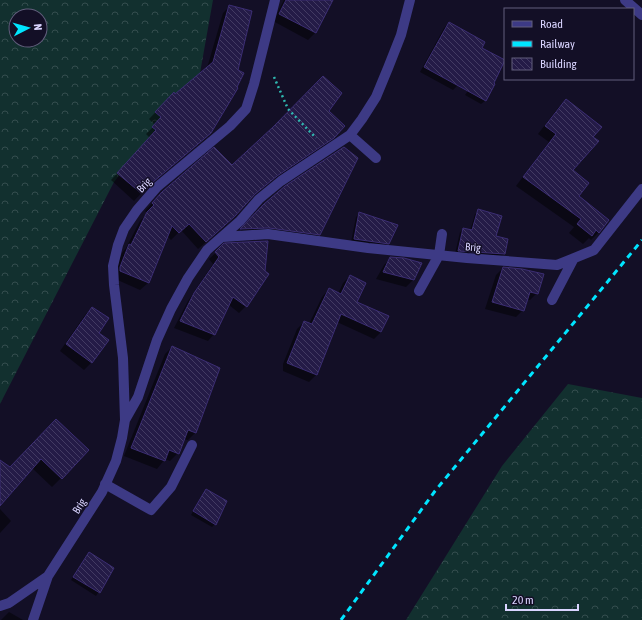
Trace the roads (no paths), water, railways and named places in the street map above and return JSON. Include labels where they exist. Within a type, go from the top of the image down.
[{"type":"street","name":"Brig","points":[[33,620],[48,576],[67,548],[105,484],[117,458],[122,438],[125,420],[123,358],[114,285],[114,266],[118,245],[124,229],[137,210],[158,187],[230,126],[246,108],[263,51],[275,0]]},
{"type":"street","name":"Brig","points":[[125,420],[138,397],[157,340],[171,309],[188,278],[207,250],[223,237],[259,199],[281,181],[309,164],[328,149],[350,135],[376,97],[401,35],[410,0]]},
{"type":"street","points":[[625,0],[642,15]]},
{"type":"street","points":[[350,135],[376,158]]},
{"type":"street","name":"Brig","points":[[223,237],[268,234],[368,248],[557,265],[594,250],[642,189]]},
{"type":"street","points":[[420,291],[439,255],[442,234]]},
{"type":"street","points":[[552,300],[574,258]]},
{"type":"street","points":[[105,484],[151,510],[171,488],[192,445]]},
{"type":"street","name":"Brig","points":[[0,606],[9,603],[48,576]]},
{"type":"railway","points":[[341,620],[435,491],[642,240]]}]
